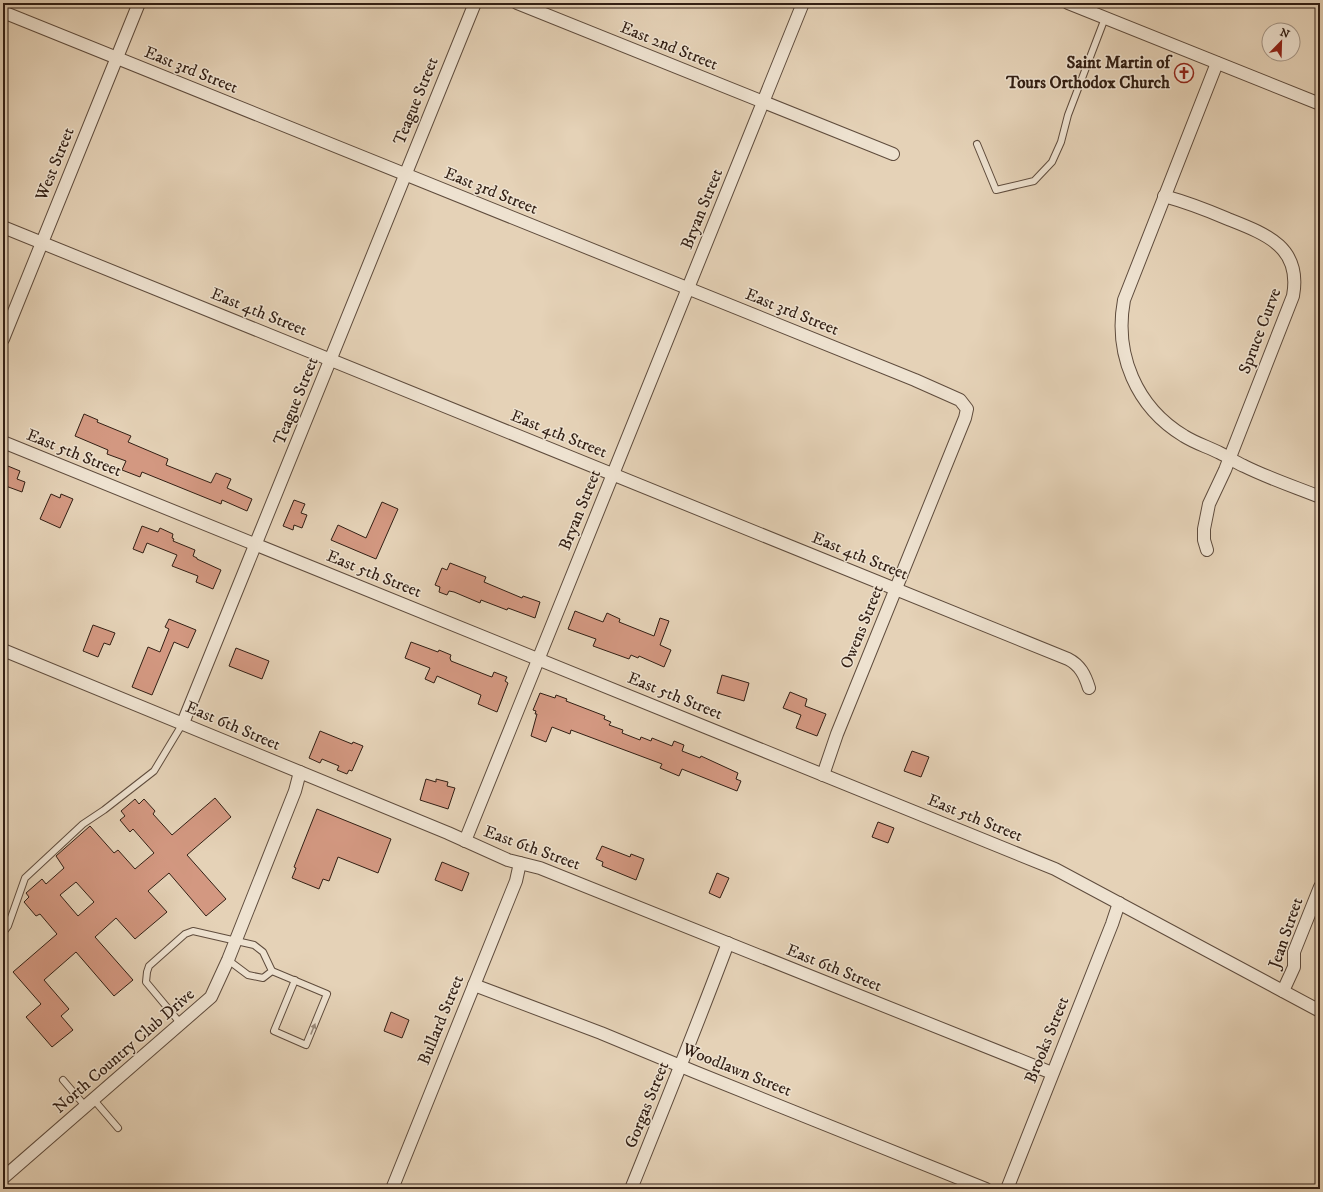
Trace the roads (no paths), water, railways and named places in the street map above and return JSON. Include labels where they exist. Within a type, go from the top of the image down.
[{"type":"street","name":"West Street","points":[[3,339],[139,3]]},
{"type":"street","name":"Teague Street","points":[[183,723],[406,175],[424,125],[475,3]]},
{"type":"street","name":"East 2nd Street","points":[[517,3],[763,102]]},
{"type":"street","name":"Bryan Street","points":[[465,841],[803,3]]},
{"type":"street","points":[[1068,3],[1320,104]]},
{"type":"street","name":"East 3rd Street","points":[[3,12],[915,380],[960,400],[965,404]]},
{"type":"street","points":[[1217,63],[1124,300],[1122,327],[1125,360],[1138,391],[1161,419],[1184,436],[1256,472],[1320,497]]},
{"type":"street","points":[[763,102],[893,154]]},
{"type":"street","name":"Spruce Curve","points":[[1164,196],[1197,206],[1272,238],[1287,254],[1295,277],[1293,296],[1208,509],[1204,529],[1204,540],[1207,550]]},
{"type":"street","name":"East 4th Street","points":[[3,227],[1068,659],[1074,662],[1084,673],[1089,688]]},
{"type":"street","name":"Owens Street","points":[[823,775],[837,734],[965,418],[968,409],[965,404]]},
{"type":"street","name":"East 5th Street","points":[[3,442],[1054,869],[1320,1011]]},
{"type":"street","name":"East 6th Street","points":[[3,650],[183,723],[496,855],[540,868],[1052,1072]]},
{"type":"street","name":"North Country Club Drive","points":[[3,1178],[211,997],[236,941],[295,791],[300,772]]},
{"type":"street","name":"Bullard Street","points":[[392,1189],[516,881],[520,863]]},
{"type":"street","name":"Jean Street","points":[[1284,991],[1294,966],[1294,952],[1320,887]]},
{"type":"street","name":"Brooks Street","points":[[1007,1189],[1119,903]]},
{"type":"street","name":"Gorgas Street","points":[[631,1189],[681,1066],[728,943]]},
{"type":"street","name":"Woodlawn Street","points":[[474,986],[601,1033],[986,1189]]},
{"type":"lane","points":[[977,144],[996,190],[1034,181],[1052,162],[1062,142],[1068,115],[1105,18]]},
{"type":"lane","points":[[3,933],[8,926],[25,878],[83,824],[104,810],[154,770],[183,723]]},
{"type":"lane","points":[[181,1024],[146,982],[149,966],[185,934],[193,931],[254,945],[263,952],[272,971],[295,980],[328,994],[306,1045],[274,1031],[295,980]]},
{"type":"lane","points":[[228,960],[248,976],[263,978],[272,971]]},
{"type":"lane","points":[[63,1080],[118,1128]]},
{"type":"place","name":"Saint Martin of Tours Orthodox Church","points":[[1184,73]]}]
